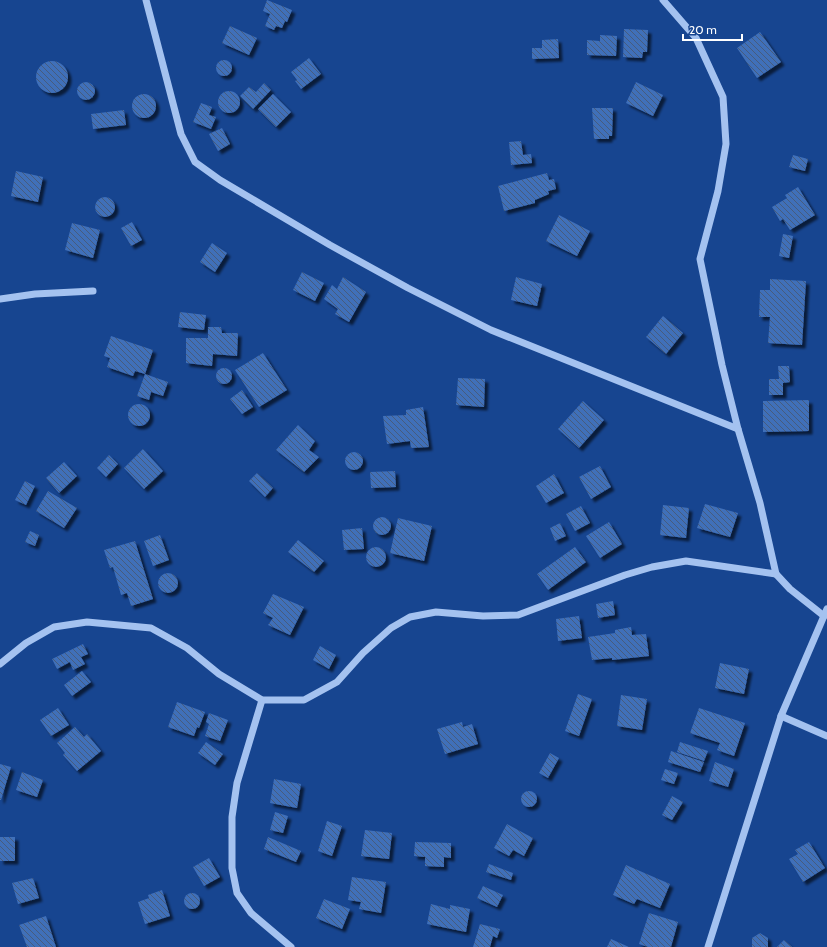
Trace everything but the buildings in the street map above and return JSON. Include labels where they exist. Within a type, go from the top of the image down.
[{"type":"street","points":[[146,0],[181,134],[195,162],[330,245],[408,288],[491,330],[738,429]]},
{"type":"street","points":[[663,0],[696,38],[723,97],[726,144],[718,191],[700,259],[722,365],[738,429],[760,503],[776,574],[790,589],[826,612],[781,716],[708,947]]},
{"type":"street","points":[[0,299],[35,294],[92,291]]},
{"type":"street","points":[[0,664],[26,643],[54,627],[87,622],[151,628],[187,648],[219,674],[262,700],[304,700],[337,682],[363,653],[391,628],[410,617],[436,612],[483,616],[518,615],[625,575],[652,567],[686,561],[776,574]]},
{"type":"street","points":[[262,700],[237,783],[232,817],[232,868],[237,894],[251,913],[291,947]]},
{"type":"street","points":[[781,716],[827,736]]}]
